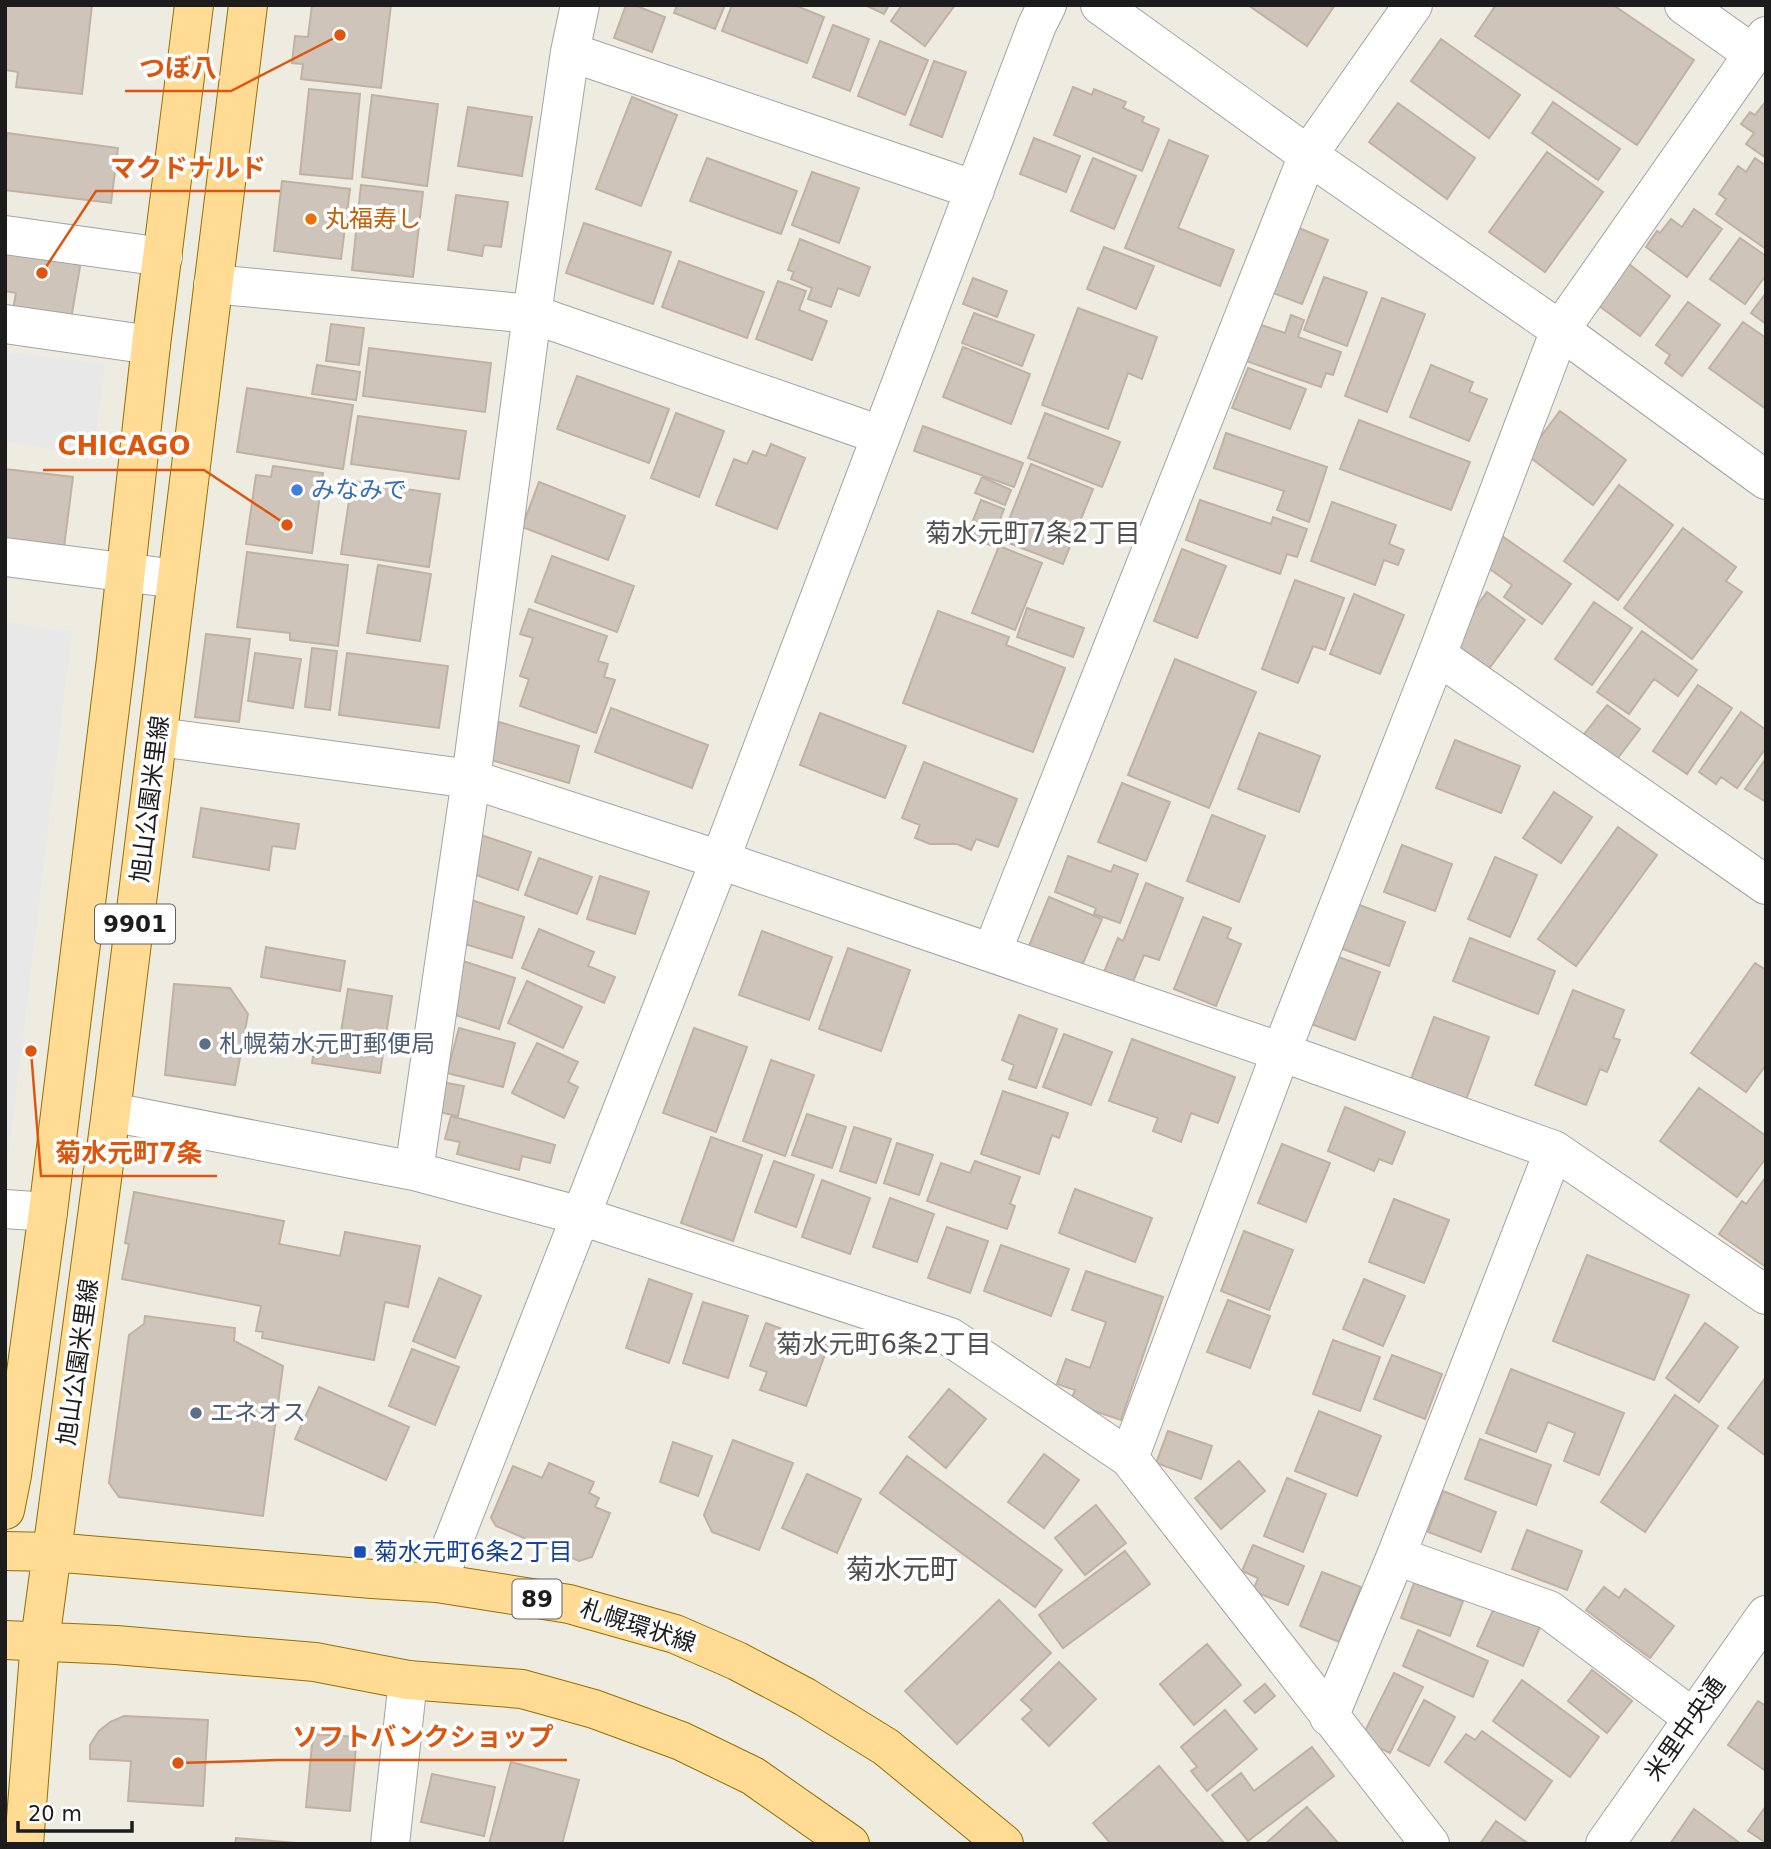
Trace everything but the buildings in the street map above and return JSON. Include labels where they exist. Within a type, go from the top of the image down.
[{"type":"main road","name":"旭山公園米里線","points":[[5,1510],[16,1366],[48,1212],[194,5]]},
{"type":"main road","name":"旭山公園米里線","points":[[24,1844],[22,1640],[52,1552],[159,737],[248,5]]},
{"type":"main road","name":"札幌環状線","points":[[5,1551],[52,1552],[437,1583],[569,1604],[675,1634],[737,1661],[806,1697],[886,1747],[1004,1844]]},
{"type":"main road","points":[[22,1640],[315,1662],[408,1680],[522,1689],[594,1709],[681,1741],[753,1776],[849,1844]]},
{"type":"street","points":[[415,1171],[471,779],[532,314],[570,52],[580,5]]},
{"type":"street","points":[[437,1583],[720,860],[880,435],[1047,5]]},
{"type":"street","points":[[1100,5],[1308,155],[1560,330],[1766,480]]},
{"type":"street","points":[[992,952],[1308,155],[1413,5]]},
{"type":"street","points":[[1129,1458],[1560,330],[1759,45],[1684,5]]},
{"type":"street","points":[[570,52],[975,190]]},
{"type":"street","points":[[5,234],[163,257]]},
{"type":"street","points":[[213,285],[532,314],[880,435]]},
{"type":"street","points":[[5,324],[151,345]]},
{"type":"street","points":[[5,556],[177,579]]},
{"type":"street","points":[[1437,655],[1766,885]]},
{"type":"street","points":[[159,737],[471,779],[720,860],[1282,1052],[1554,1150],[1766,1294]]},
{"type":"street","points":[[111,1112],[415,1171],[581,1216],[950,1337],[1129,1458],[1430,1844]]},
{"type":"street","points":[[1329,1717],[1396,1556],[1554,1150]]},
{"type":"street","points":[[5,1209],[48,1212]]},
{"type":"street","points":[[1396,1556],[1549,1610],[1693,1718]]},
{"type":"street","name":"米里中央通","points":[[1605,1844],[1766,1615]]},
{"type":"street","points":[[390,1844],[408,1680]]},
{"type":"shaded area","points":[[5,352],[105,364],[93,456],[5,442]]},
{"type":"shaded area","points":[[5,622],[72,632],[6,1176],[5,1176]]},
{"type":"place","name":"つぼ八","points":[[340,35]]},
{"type":"place","name":"丸福寿し","points":[[311,219]]},
{"type":"place","name":"マクドナルド","points":[[42,273]]},
{"type":"place","name":"みなみで","points":[[297,490]]},
{"type":"place","name":"CHICAGO","points":[[287,525]]},
{"type":"place","name":"札幌菊水元町郵便局","points":[[205,1044]]},
{"type":"place","name":"菊水元町7条","points":[[31,1051]]},
{"type":"place","name":"エネオス","points":[[196,1413]]},
{"type":"place","name":"菊水元町6条2丁目","points":[[360,1552]]},
{"type":"place","name":"ソフトバンクショップ","points":[[178,1763]]},
{"type":"district","name":"菊水元町7条2丁目","points":[[1033,533]]},
{"type":"district","name":"菊水元町6条2丁目","points":[[884,1344]]},
{"type":"district","name":"菊水元町","points":[[902,1569]]}]
